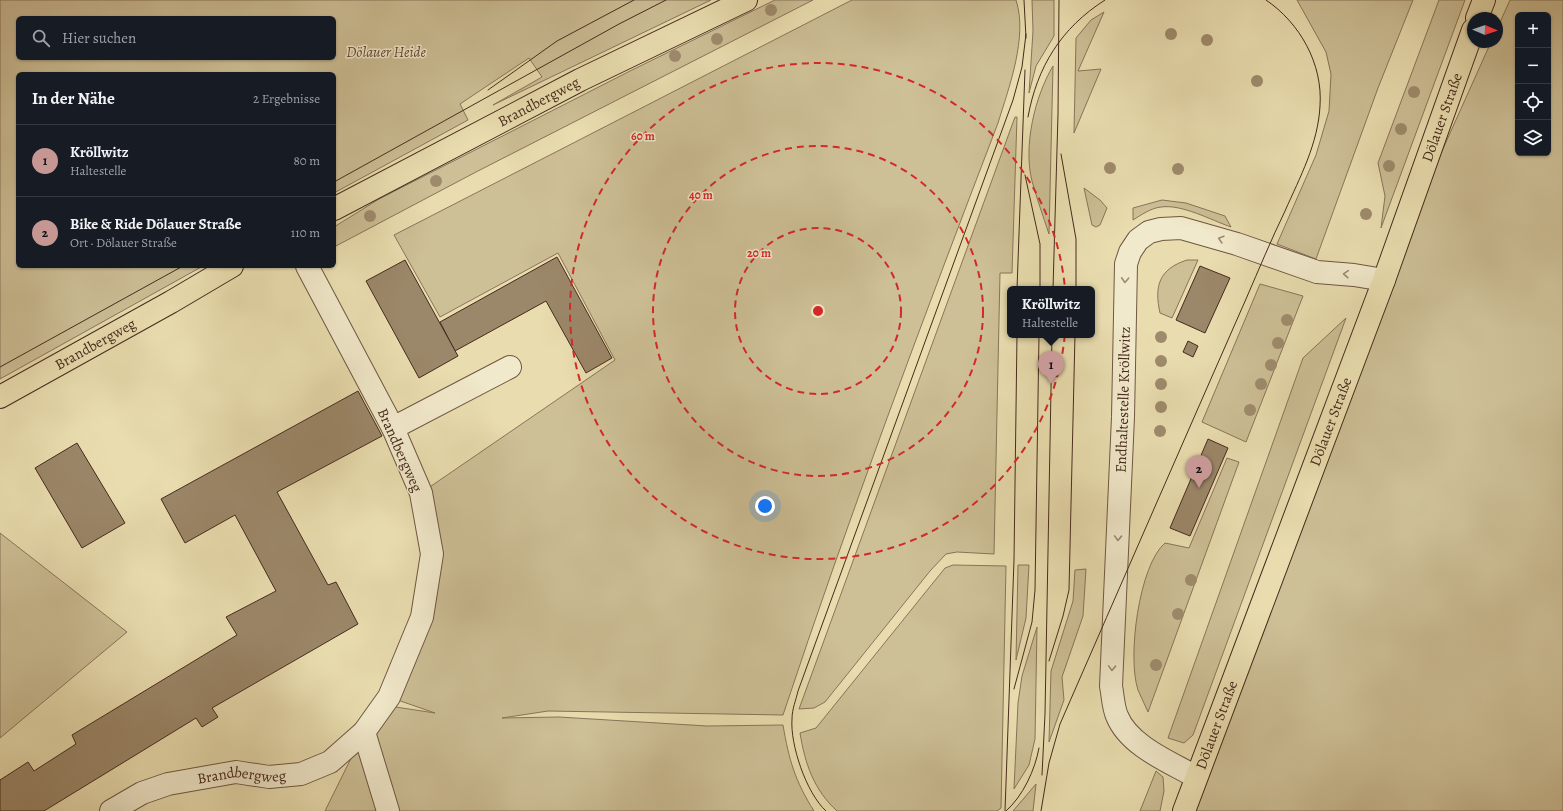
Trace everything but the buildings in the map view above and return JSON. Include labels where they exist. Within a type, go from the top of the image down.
[{"type":"main road","name":"Brandbergweg","points":[[336,208],[580,80],[746,0]]},
{"type":"main road","points":[[1479,12],[1484,0]]},
{"type":"main road","name":"Dölauer Straße","points":[[1184,811],[1384,280],[1467,47]]},
{"type":"main road","name":"Brandbergweg","points":[[0,397],[171,302],[229,268]]},
{"type":"lane","name":"Endhaltestelle Kröllwitz","points":[[1196,777],[1139,743],[1125,730],[1117,717],[1114,708],[1112,686],[1123,417],[1125,287],[1126,264],[1130,252],[1138,240],[1149,232],[1161,229],[1181,228],[1237,244],[1317,272],[1354,275],[1384,280]]},
{"type":"lane","name":"Brandbergweg","points":[[111,811],[142,793],[168,784],[236,772],[269,777],[301,774],[330,762],[364,732],[389,697],[422,617],[432,554],[421,493],[393,428],[308,268]]},
{"type":"lane","points":[[393,428],[510,366]]},
{"type":"lane","points":[[364,732],[388,811]]},
{"type":"green space","name":"Dölauer Heide","points":[[0,0],[711,0],[493,105],[542,77],[529,58],[460,104],[468,120],[336,192],[336,72],[16,72],[16,268],[199,268],[0,379]]},
{"type":"green space","points":[[775,0],[813,0],[476,172],[336,246],[336,226],[379,199],[630,71]]},
{"type":"green space","points":[[852,0],[1016,0],[1020,30],[1016,62],[998,123],[887,418],[783,715],[548,711],[502,718],[559,717],[707,726],[783,725],[797,780],[814,811],[325,811],[364,732],[389,706],[435,713],[389,697],[422,617],[421,493],[615,360],[558,253],[440,317],[394,235]]},
{"type":"green space","points":[[1032,0],[1054,0],[1054,36],[1036,66],[1029,93],[1033,31]]},
{"type":"green space","points":[[1297,0],[1413,0],[1378,88],[1316,259],[1277,244],[1316,155],[1329,111],[1331,74],[1326,52]]},
{"type":"green space","points":[[1439,0],[1465,0],[1381,228],[1385,196],[1378,163]]},
{"type":"green space","points":[[1510,0],[1563,0],[1563,811],[1184,811],[1384,280],[1488,48],[1503,48],[1503,16]]},
{"type":"green space","points":[[1104,12],[1078,71],[1101,69],[1074,133],[1076,38],[1091,20]]},
{"type":"green space","points":[[1053,66],[1049,234],[1032,181],[1029,152],[1032,122],[1036,106]]},
{"type":"green space","points":[[1015,117],[1017,117],[1012,273],[1000,273],[994,554],[957,552],[946,554],[930,571],[825,702],[814,708],[799,709]]},
{"type":"green space","points":[[1084,188],[1100,200],[1107,208],[1100,225],[1096,227],[1092,225]]},
{"type":"green space","points":[[1162,200],[1186,203],[1225,216],[1231,227],[1187,210],[1169,207],[1154,209],[1133,220],[1133,208]]},
{"type":"green space","points":[[1187,260],[1198,260],[1172,318],[1160,313],[1158,303],[1159,287],[1161,280],[1170,268]]},
{"type":"green space","points":[[1260,284],[1303,296],[1246,442],[1202,422]]},
{"type":"green space","points":[[1346,318],[1193,735],[1184,743],[1168,738],[1303,358]]},
{"type":"green space","points":[[1227,458],[1239,462],[1148,712],[1138,690],[1135,675],[1134,656],[1135,635],[1142,590],[1148,571],[1156,554],[1165,543],[1189,548]]},
{"type":"green space","points":[[0,533],[127,632],[0,738]]},
{"type":"green space","points":[[953,565],[1006,566],[1001,808],[997,811],[837,811],[822,794],[812,776],[800,733],[816,728],[945,568]]},
{"type":"green space","points":[[1018,565],[1029,565],[1026,618],[1016,660]]},
{"type":"green space","points":[[1086,569],[1083,616],[1062,677],[1064,700],[1049,742],[1051,671],[1073,601],[1075,570]]},
{"type":"green space","points":[[1037,627],[1035,739],[1029,765],[1014,789],[1018,703],[1022,676]]},
{"type":"green space","points":[[1156,771],[1163,777],[1164,791],[1160,811],[1140,811]]},
{"type":"green space","points":[[1036,784],[1033,811],[1013,811]]},
{"type":"tram line","points":[[488,90],[557,41],[634,0]]},
{"type":"tram line","points":[[336,181],[619,24],[666,0]]},
{"type":"tram line","points":[[1024,0],[1026,38]]},
{"type":"tram line","points":[[1053,286],[1058,114],[1059,0]]},
{"type":"tram line","points":[[1028,117],[1038,82],[1053,50],[1076,23],[1089,11],[1105,0]]},
{"type":"tram line","points":[[1041,811],[1049,763],[1060,724],[1302,173],[1316,134],[1319,120],[1320,90],[1318,75],[1313,60],[1307,46],[1289,20],[1266,0]]},
{"type":"tram line","points":[[826,811],[812,793],[801,768],[792,729],[794,705],[1013,100],[1022,67],[1026,34]]},
{"type":"tram line","points":[[1017,286],[1025,70]]},
{"type":"tram line","points":[[1061,154],[1076,239],[1076,286]]},
{"type":"tram line","points":[[1025,175],[1040,244],[1040,286]]},
{"type":"tram line","points":[[0,367],[179,268]]},
{"type":"tram line","points":[[1005,811],[1014,560],[1017,338]]},
{"type":"tram line","points":[[1014,689],[1032,622],[1035,590],[1039,338]]},
{"type":"tram line","points":[[1042,775],[1045,714],[1052,338]]},
{"type":"tram line","points":[[1049,661],[1063,616],[1069,590],[1075,338]]},
{"type":"tram line","points":[[1006,811],[1023,790],[1035,765],[1039,748]]},
{"type":"place","name":"Kröllwitz","points":[[1051,384]]},
{"type":"place","name":"Bike & Ride Dölauer Straße","points":[[1199,488]]}]
